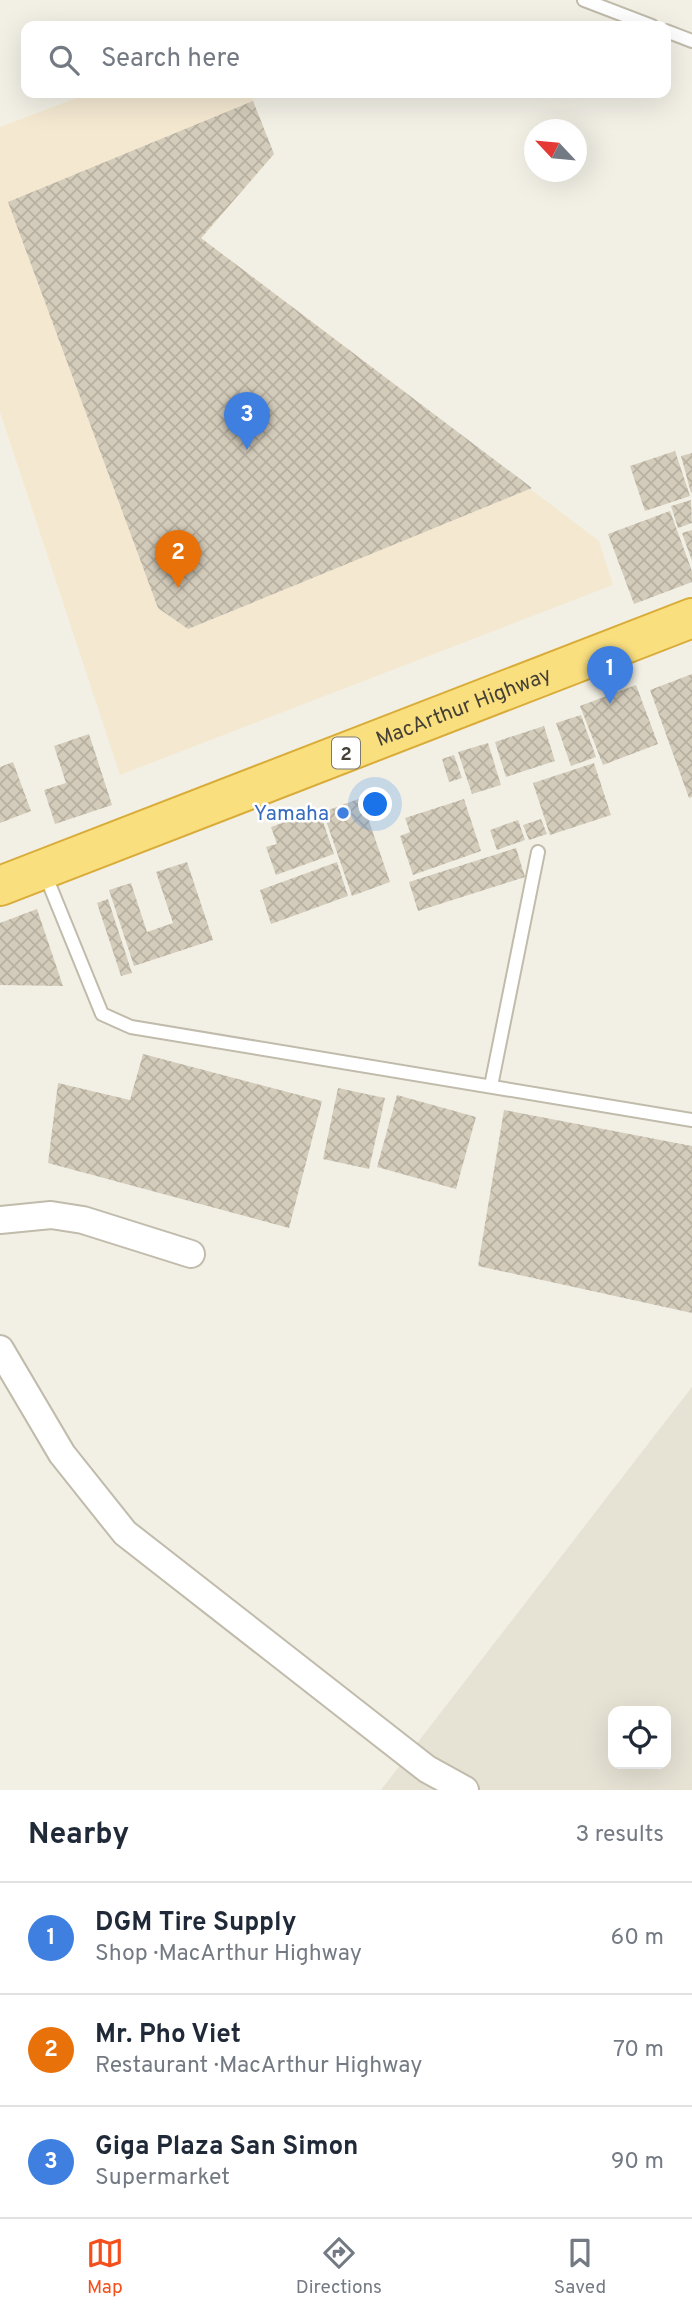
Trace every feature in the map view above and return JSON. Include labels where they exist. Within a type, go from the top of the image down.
[{"type":"highway","name":"MacArthur Highway","points":[[0,886],[692,618]]},
{"type":"street","points":[[0,1220],[51,1216],[83,1220],[191,1254]]},
{"type":"street","points":[[0,1349],[62,1454],[125,1533],[427,1769],[465,1790]]},
{"type":"lane","points":[[584,0],[639,21]]},
{"type":"lane","points":[[671,33],[692,41]]},
{"type":"lane","points":[[491,1086],[538,852]]},
{"type":"lane","points":[[43,870],[102,1014],[131,1027],[692,1119]]},
{"type":"shaded area","points":[[77,98],[252,98],[274,154],[201,239],[599,541],[613,585],[120,775],[0,412],[0,127]]},
{"type":"shaded area","points":[[692,1387],[692,1790],[381,1790]]},
{"type":"building","points":[[253,101],[274,154],[201,238],[532,488],[188,629],[158,608],[8,202]]},
{"type":"building","points":[[675,451],[690,496],[645,511],[630,466]]},
{"type":"building","points":[[692,453],[692,492],[691,493],[681,456]]},
{"type":"building","points":[[691,500],[692,523],[678,528],[671,506]]},
{"type":"building","points":[[670,511],[692,571],[692,582],[634,604],[608,534]]},
{"type":"building","points":[[692,530],[692,561],[682,533]]},
{"type":"building","points":[[692,674],[692,797],[689,798],[650,690]]},
{"type":"building","points":[[636,685],[658,744],[603,765],[580,706]]},
{"type":"building","points":[[581,715],[596,757],[571,766],[556,723]]},
{"type":"building","points":[[544,726],[555,761],[506,777],[495,742]]},
{"type":"building","points":[[89,734],[112,805],[55,824],[44,790],[66,783],[54,746]]},
{"type":"building","points":[[488,743],[501,785],[472,794],[458,752]]},
{"type":"building","points":[[454,755],[462,778],[449,782],[442,759]]},
{"type":"building","points":[[13,762],[31,811],[0,823],[0,767]]},
{"type":"building","points":[[594,763],[611,815],[550,835],[533,783]]},
{"type":"building","points":[[361,798],[390,882],[352,896],[323,812]]},
{"type":"building","points":[[464,799],[481,851],[413,875],[400,836],[410,832],[405,818]]},
{"type":"building","points":[[319,810],[334,854],[276,875],[266,847],[277,844],[271,827]]},
{"type":"building","points":[[541,819],[547,834],[529,840],[523,825]]},
{"type":"building","points":[[518,820],[525,840],[497,850],[490,830]]},
{"type":"building","points":[[516,848],[525,877],[418,911],[409,882]]},
{"type":"building","points":[[187,862],[213,940],[134,966],[109,890],[131,883],[147,932],[173,923],[156,872]]},
{"type":"building","points":[[337,862],[348,896],[271,924],[260,890]]},
{"type":"building","points":[[108,899],[132,973],[121,976],[97,903]]},
{"type":"building","points":[[37,909],[63,986],[0,985],[0,923]]},
{"type":"building","points":[[143,1054],[322,1101],[289,1228],[48,1163],[58,1083],[130,1100]]},
{"type":"building","points":[[338,1088],[385,1098],[369,1169],[323,1159]]},
{"type":"building","points":[[397,1095],[476,1117],[456,1189],[377,1167]]},
{"type":"building","points":[[504,1110],[692,1146],[692,1313],[478,1266]]},
{"type":"place","name":"Giga Plaza San Simon","points":[[247,450]]},
{"type":"place","name":"Mr. Pho Viet","points":[[178,588]]},
{"type":"place","name":"DGM Tire Supply","points":[[610,704]]},
{"type":"place","name":"Yamaha","points":[[343,813]]}]
